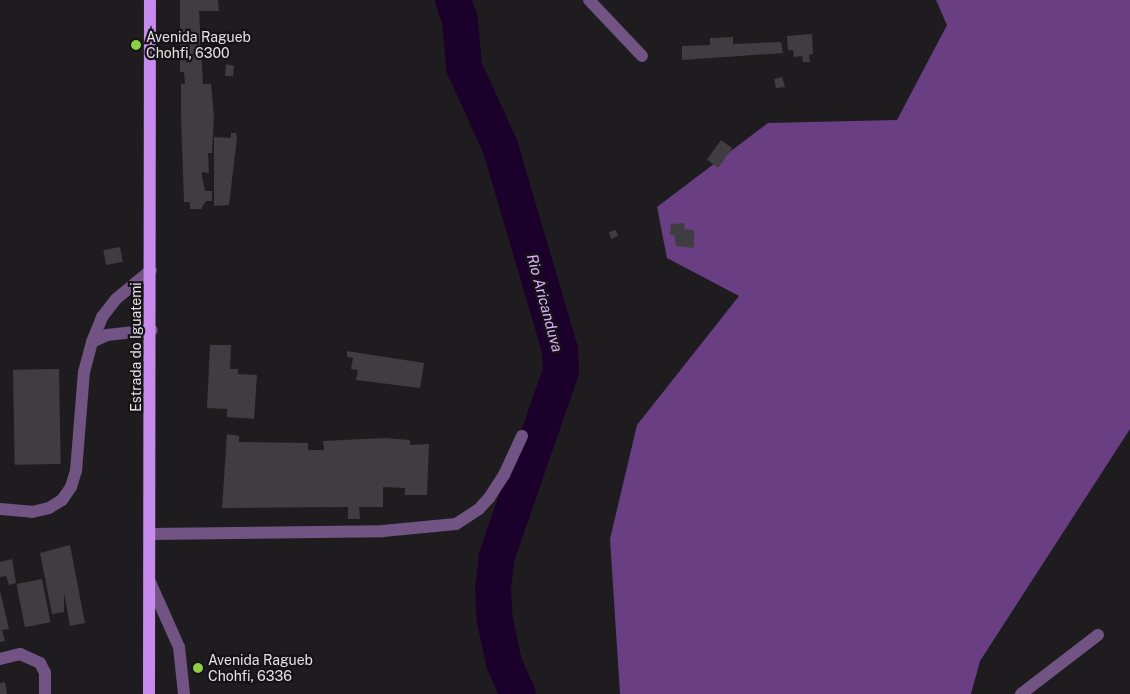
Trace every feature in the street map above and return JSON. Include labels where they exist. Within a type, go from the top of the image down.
[{"type":"main road","name":"Estrada do Iguatemi","points":[[149,694],[152,330],[150,0]]},
{"type":"street","points":[[589,0],[642,56]]},
{"type":"street","points":[[0,509],[32,512],[49,508],[62,500],[71,486],[76,471],[84,372],[92,342],[102,317],[116,299],[151,270]]},
{"type":"street","points":[[92,342],[107,335],[152,330]]},
{"type":"street","points":[[150,534],[383,531],[456,524],[479,509],[489,498],[504,475],[522,436]]},
{"type":"street","points":[[150,582],[180,647],[184,694]]},
{"type":"street","points":[[1021,694],[1098,635]]},
{"type":"street","points":[[0,659],[20,654],[40,663],[45,673],[45,694]]},
{"type":"shaded area","points":[[936,0],[1130,0],[1130,429],[980,661],[971,694],[620,694],[610,539],[637,425],[739,296],[667,258],[657,207],[768,123],[897,120],[947,25]]},
{"type":"building","points":[[180,0],[218,0],[219,11],[199,11],[203,84],[211,84],[214,117],[212,153],[208,153],[209,173],[202,172],[205,191],[212,191],[212,201],[206,201],[201,209],[190,209],[190,202],[184,202],[181,84],[185,84],[184,72],[180,72]]},
{"type":"building","points":[[812,34],[813,54],[809,55],[810,62],[803,62],[802,56],[794,57],[793,50],[788,50],[787,36]]},
{"type":"building","points":[[733,37],[733,44],[781,42],[783,53],[682,60],[682,46],[710,45],[710,38]]},
{"type":"building","points":[[226,64],[234,66],[233,76],[225,76]]},
{"type":"building","points":[[782,77],[785,87],[776,88],[774,79]]},
{"type":"building","points":[[231,133],[236,133],[237,138],[229,205],[214,206],[214,137],[231,138]]},
{"type":"building","points":[[721,140],[732,148],[718,168],[707,159]]},
{"type":"building","points":[[685,223],[684,229],[694,230],[694,248],[676,246],[674,235],[670,235],[671,224]]},
{"type":"building","points":[[616,230],[618,236],[611,239],[609,232]]},
{"type":"building","points":[[120,247],[123,262],[106,265],[103,250]]},
{"type":"building","points":[[210,345],[231,345],[230,369],[238,369],[238,374],[257,375],[254,419],[227,417],[227,409],[207,408]]},
{"type":"building","points":[[347,351],[424,363],[420,388],[356,380],[358,370],[351,369],[353,358],[347,357]]},
{"type":"building","points":[[59,369],[61,464],[15,465],[13,370]]},
{"type":"building","points":[[227,434],[239,436],[239,442],[308,443],[308,450],[324,450],[323,441],[385,438],[410,440],[410,445],[429,444],[427,495],[405,495],[405,488],[383,487],[383,507],[359,507],[360,519],[348,519],[348,507],[222,508]]},
{"type":"building","points":[[70,545],[85,623],[70,626],[64,593],[64,612],[52,614],[40,553]]},
{"type":"building","points":[[12,559],[16,583],[9,585],[6,576],[0,577],[0,562]]},
{"type":"building","points":[[42,579],[50,622],[25,627],[16,584]]},
{"type":"building","points":[[0,591],[9,629],[2,630],[5,641],[0,642]]},
{"type":"building","points":[[5,682],[7,694],[0,694],[0,683]]},
{"type":"waterway","name":"Rio Aricanduva","points":[[453,0],[460,20],[464,67],[500,146],[560,350],[561,371],[497,556],[493,588],[495,621],[504,663],[518,694]]},
{"type":"place","name":"Avenida Ragueb Chohfi, 6300","points":[[136,45]]},
{"type":"place","name":"Avenida Ragueb Chohfi, 6336","points":[[198,668]]}]
